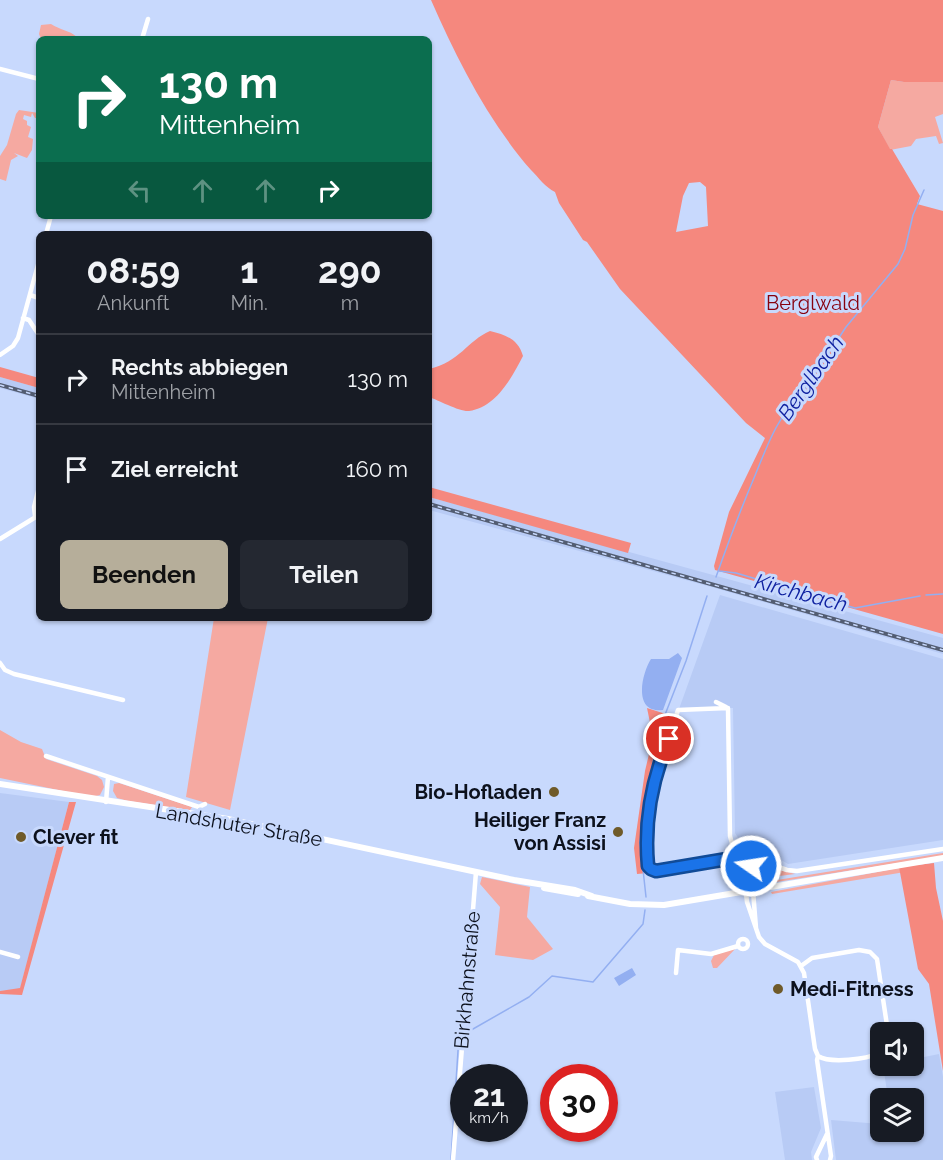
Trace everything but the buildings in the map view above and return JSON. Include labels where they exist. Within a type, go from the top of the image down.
[{"type":"main road","name":"Landshuter Straße","points":[[0,784],[228,819],[476,872],[575,890],[630,904],[676,903],[943,858]]},
{"type":"street","points":[[143,36],[148,18]]},
{"type":"street","points":[[0,69],[36,78]]},
{"type":"street","points":[[0,355],[13,346],[18,338],[36,272]]},
{"type":"street","points":[[30,295],[36,297]]},
{"type":"street","points":[[23,318],[29,320],[36,330]]},
{"type":"street","points":[[0,539],[36,517]]},
{"type":"street","points":[[0,663],[5,670],[14,674],[123,700]]},
{"type":"street","points":[[716,702],[728,708]]},
{"type":"street","points":[[728,708],[730,836],[739,857],[751,866],[756,931]]},
{"type":"street","points":[[728,708],[678,710],[661,756],[653,789],[647,836],[648,866],[656,871],[739,857]]},
{"type":"street","points":[[46,756],[199,807],[205,804]]},
{"type":"street","points":[[106,802],[108,777]]},
{"type":"street","points":[[830,1160],[818,1056],[804,973],[801,966],[765,944],[756,931],[748,909],[744,874],[751,866],[764,862],[797,871],[943,849]]},
{"type":"street","name":"Birkhahnstraße","points":[[453,1160],[476,872]]},
{"type":"street","points":[[738,946],[739,941],[746,940],[756,931]]},
{"type":"street","points":[[676,973],[678,950],[711,954],[738,946],[741,949],[746,948],[748,944],[746,940]]},
{"type":"street","points":[[801,966],[812,958],[859,950],[870,952],[877,959],[886,1022]]},
{"type":"street","points":[[0,952],[18,957]]},
{"type":"street","points":[[818,1056],[824,1060],[834,1061],[870,1055]]},
{"type":"street","points":[[817,1160],[816,1157],[827,1134]]},
{"type":"shaded area","points":[[51,24],[76,36],[40,36],[41,25]]},
{"type":"shaded area","points":[[891,80],[943,82],[943,114],[935,117],[943,143],[939,144],[936,136],[916,139],[911,146],[890,150],[878,127]]},
{"type":"shaded area","points":[[19,110],[36,113],[36,118],[32,113],[31,117],[24,115],[23,119],[31,127],[28,137],[33,139],[32,150],[27,158],[14,153],[18,156],[11,160],[6,181],[0,179],[0,156],[7,145]]},
{"type":"shaded area","points":[[0,377],[36,387],[36,398],[0,388]]},
{"type":"shaded area","points":[[432,498],[943,638],[943,654],[715,588],[432,511]]},
{"type":"shaded area","points":[[720,595],[943,659],[943,840],[788,864],[773,855],[749,855],[735,833],[733,708],[679,709]]},
{"type":"shaded area","points":[[214,621],[267,621],[230,810],[186,797]]},
{"type":"shaded area","points":[[678,653],[682,658],[663,710],[653,710],[643,700],[642,683],[647,666],[651,659],[669,659]]},
{"type":"shaded area","points":[[0,730],[21,742],[42,749],[46,759],[97,776],[102,780],[104,787],[100,795],[92,797],[0,778]]},
{"type":"shaded area","points":[[119,783],[192,807],[190,810],[117,798],[113,791],[114,784]]},
{"type":"shaded area","points":[[0,793],[69,802],[20,989],[0,991]]},
{"type":"shaded area","points":[[742,843],[741,847],[765,858],[745,858],[738,848]]},
{"type":"shaded area","points":[[943,853],[943,856],[770,883],[771,881]]},
{"type":"shaded area","points":[[734,860],[737,860],[742,868],[741,880],[735,882],[733,881],[732,864]]},
{"type":"shaded area","points":[[920,864],[911,871],[772,894],[771,892]]},
{"type":"shaded area","points":[[765,866],[795,874],[757,879],[756,870]]},
{"type":"shaded area","points":[[482,877],[530,887],[527,917],[553,949],[533,960],[495,955],[500,907],[480,884]]},
{"type":"shaded area","points":[[736,948],[717,968],[713,968],[711,961],[714,955]]},
{"type":"shaded area","points":[[632,968],[636,975],[619,986],[614,978]]},
{"type":"shaded area","points":[[939,1054],[943,1077],[943,1160],[836,1160],[831,1120],[870,1123],[870,1142],[924,1142],[924,1088],[886,1088],[885,1076],[924,1076],[924,1057]]},
{"type":"shaded area","points":[[814,1087],[821,1128],[811,1152],[812,1160],[785,1160],[775,1092]]},
{"type":"green space","name":"Berglwald","points":[[431,0],[943,0],[943,82],[891,80],[878,127],[920,196],[917,204],[943,211],[943,634],[715,570],[714,566],[729,512],[765,438],[746,423],[620,289],[587,242],[583,240],[559,203],[555,192],[531,170],[501,131],[475,89]],"holes":[[[700,182],[706,187],[708,226],[676,232],[683,196],[689,183]]]},
{"type":"green space","points":[[490,331],[501,334],[515,342],[521,350],[523,356],[502,390],[487,404],[469,411],[432,398],[432,368],[456,357]]},
{"type":"green space","points":[[0,367],[36,377],[36,387],[0,377]]},
{"type":"green space","points":[[432,488],[631,543],[628,553],[432,498]]},
{"type":"green space","points":[[647,708],[672,716],[656,769],[644,856],[648,873],[637,874],[634,848],[645,771],[653,737]]},
{"type":"green space","points":[[69,802],[76,802],[22,995],[0,994],[0,991],[20,988]]},
{"type":"green space","points":[[934,863],[936,888],[943,921],[943,1071],[929,984],[918,969],[899,867]]},
{"type":"waterway","name":"Berglbach","points":[[716,577],[773,434],[785,413],[801,395],[846,327],[898,264],[905,249],[913,215],[924,190]]},
{"type":"waterway","name":"Kirchbach","points":[[719,571],[736,573],[855,608],[920,596]]},
{"type":"waterway","name":"Kirchbach","points":[[926,595],[943,594]]},
{"type":"waterway","name":"Berglbach","points":[[646,897],[640,842],[655,751],[661,725],[686,661],[707,596]]},
{"type":"waterway","name":"Berglbach","points":[[466,1033],[529,997],[552,976],[593,982],[643,924],[645,910]]},
{"type":"waterway","name":"Berglbach","points":[[451,1160],[459,1035]]},
{"type":"railway","points":[[0,385],[36,395]]},
{"type":"railway","points":[[432,505],[943,650]]},
{"type":"place","name":"Bio-Hofladen","points":[[554,792]]},
{"type":"place","name":"Heiliger Franz von Assisi","points":[[618,832]]},
{"type":"place","name":"Clever fit","points":[[21,837]]},
{"type":"place","name":"Medi-Fitness","points":[[778,989]]},
{"type":"route","points":[[669,739],[661,756],[653,789],[647,836],[648,866],[656,871],[739,857],[751,866]]}]
